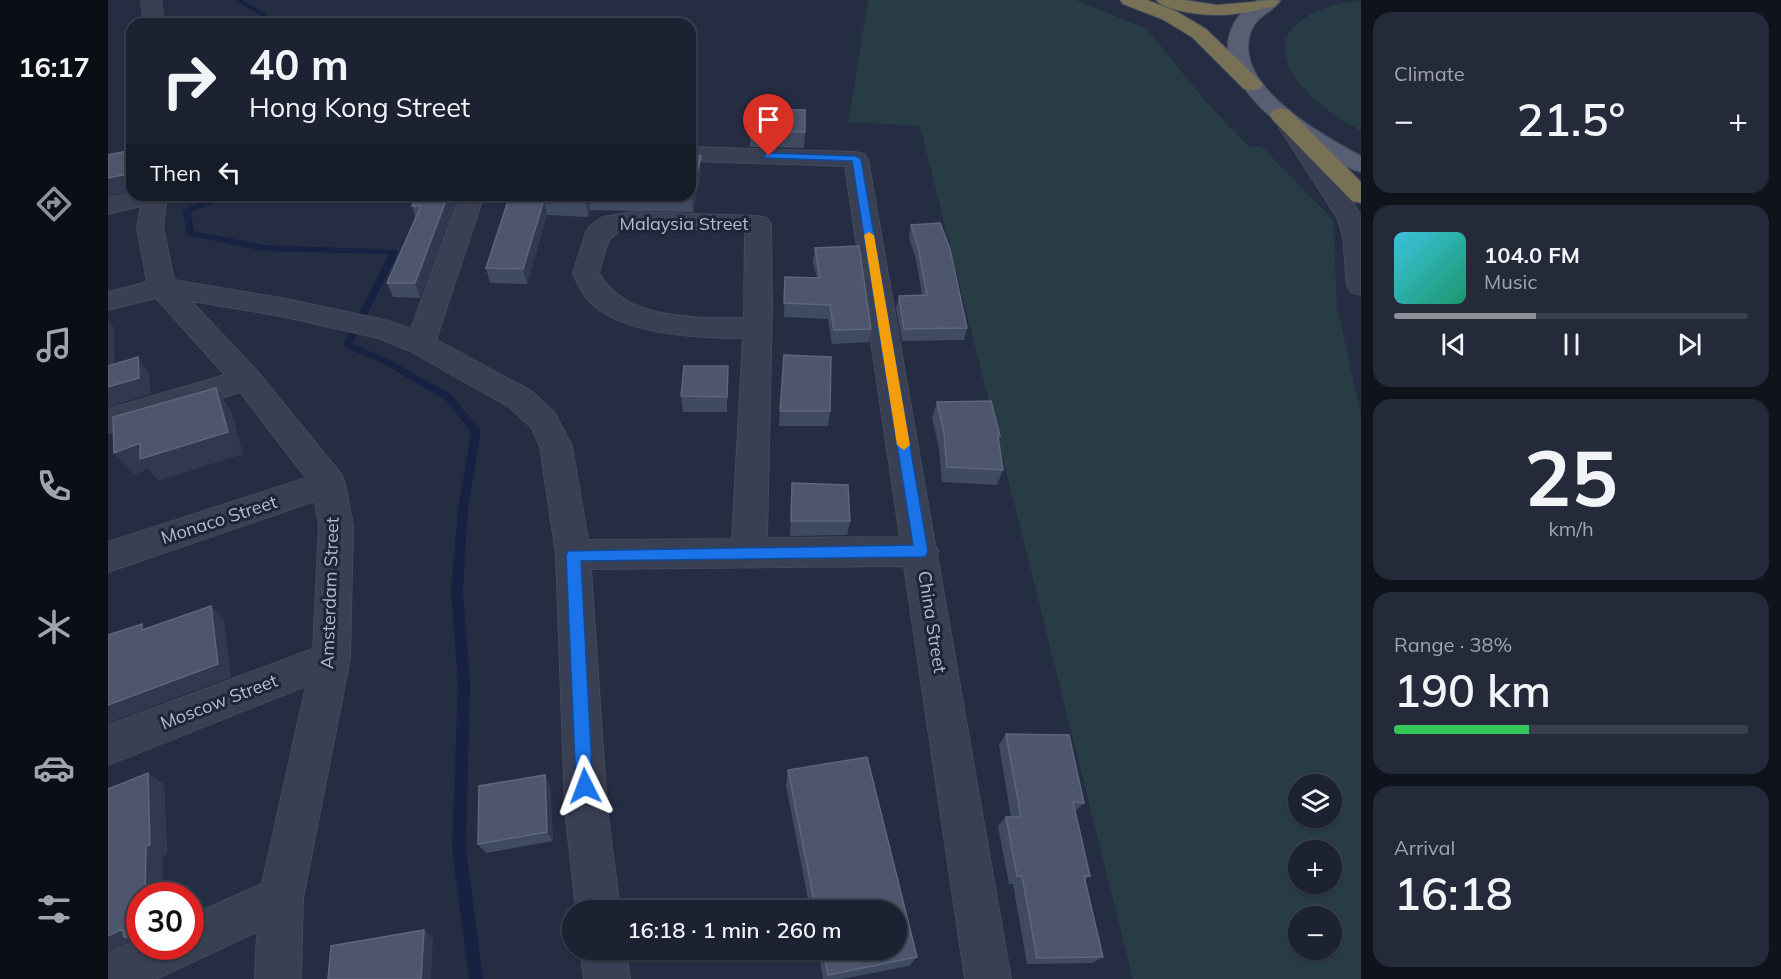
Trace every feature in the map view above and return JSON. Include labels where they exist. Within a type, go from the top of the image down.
[{"type":"highway","points":[[1130,0],[1169,15],[1200,33],[1252,84]]},
{"type":"highway","points":[[1166,0],[1198,9],[1221,12],[1269,1]]},
{"type":"highway","points":[[1281,115],[1361,196]]},
{"type":"main road","points":[[1269,1],[1248,18],[1239,36],[1239,54],[1252,84],[1281,115],[1316,140],[1361,165]]},
{"type":"street","points":[[151,0],[153,18]]},
{"type":"street","points":[[1281,115],[1351,219],[1356,237],[1361,286]]},
{"type":"street","name":"China Street","points":[[696,154],[856,159],[921,551],[988,979]]},
{"type":"street","points":[[108,206],[129,201]]},
{"type":"street","points":[[154,201],[150,227],[162,287]]},
{"type":"street","points":[[420,344],[470,201]]},
{"type":"street","name":"Malaysia Street","points":[[748,553],[757,328],[758,224],[633,220],[612,223],[598,232],[586,273],[599,296],[633,315],[676,324],[757,328]]},
{"type":"street","points":[[108,301],[162,287],[280,307],[385,330],[420,344],[520,399],[543,420],[556,446],[573,555],[586,809],[597,900]]},
{"type":"street","name":"Amsterdam Street","points":[[162,287],[246,379],[329,483],[336,526],[331,659],[281,898],[278,979]]},
{"type":"street","points":[[108,421],[246,379]]},
{"type":"street","name":"Monaco Street","points":[[108,557],[329,483]]},
{"type":"street","points":[[573,555],[921,551]]},
{"type":"street","name":"Moscow Street","points":[[108,745],[331,659]]},
{"type":"street","points":[[204,934],[281,898]]},
{"type":"street","points":[[108,977],[145,960]]},
{"type":"street","points":[[604,960],[607,979]]},
{"type":"shaded area","points":[[868,0],[1076,0],[1147,29],[1207,103],[1250,147],[1261,146],[1333,220],[1337,305],[1361,416],[1361,979],[1133,979],[920,126],[848,122]]},
{"type":"shaded area","points":[[1361,0],[1361,131],[1333,114],[1311,95],[1294,76],[1286,56],[1287,38],[1298,22],[1323,9]]},
{"type":"building","points":[[752,109],[805,110],[805,132],[750,131]]},
{"type":"building","points":[[126,151],[126,176],[108,178],[108,155]]},
{"type":"building","points":[[696,156],[701,156],[696,178]]},
{"type":"building","points":[[414,201],[446,201],[415,283],[387,283],[421,206],[412,206]]},
{"type":"building","points":[[508,201],[544,201],[523,269],[486,268]]},
{"type":"building","points":[[940,223],[950,249],[967,328],[904,329],[899,296],[927,295],[918,247],[911,225]]},
{"type":"building","points":[[859,246],[871,329],[834,330],[830,305],[784,303],[785,277],[820,278],[815,248]]},
{"type":"building","points":[[784,355],[831,357],[830,411],[780,411]]},
{"type":"building","points":[[138,357],[139,378],[108,387],[108,366]]},
{"type":"building","points":[[684,366],[728,366],[727,397],[681,396]]},
{"type":"building","points":[[216,388],[228,432],[140,459],[140,443],[114,453],[113,417]]},
{"type":"building","points":[[991,401],[1000,436],[998,436],[1003,470],[947,467],[944,433],[937,402]]},
{"type":"building","points":[[792,483],[848,485],[850,521],[791,521]]},
{"type":"building","points":[[211,606],[218,664],[108,705],[108,635],[142,624],[142,630]]},
{"type":"building","points":[[1006,734],[1069,735],[1084,803],[1073,802],[1090,876],[1084,876],[1103,957],[1037,958],[1022,876],[1017,876],[1006,817],[1021,817]]},
{"type":"building","points":[[867,757],[903,900],[814,900],[788,770]]},
{"type":"building","points":[[148,773],[150,845],[146,846],[145,882],[126,882],[126,937],[120,930],[108,936],[108,789]]},
{"type":"building","points":[[545,775],[547,832],[478,844],[479,786]]},
{"type":"building","points":[[907,917],[917,957],[907,959]]},
{"type":"building","points":[[424,930],[421,979],[328,979],[331,946]]},
{"type":"building","points":[[825,960],[902,960],[828,975]]},
{"type":"waterway","points":[[238,0],[263,14],[263,18]]},
{"type":"waterway","points":[[213,201],[187,211],[190,233],[263,248],[394,252],[348,345],[389,363],[448,397],[476,431],[463,509],[457,590],[464,684],[459,849],[476,979]]},
{"type":"slow traffic","points":[[869,235],[904,445]]},
{"type":"route","points":[[585,786],[573,555],[921,551],[856,159],[769,156]]}]
